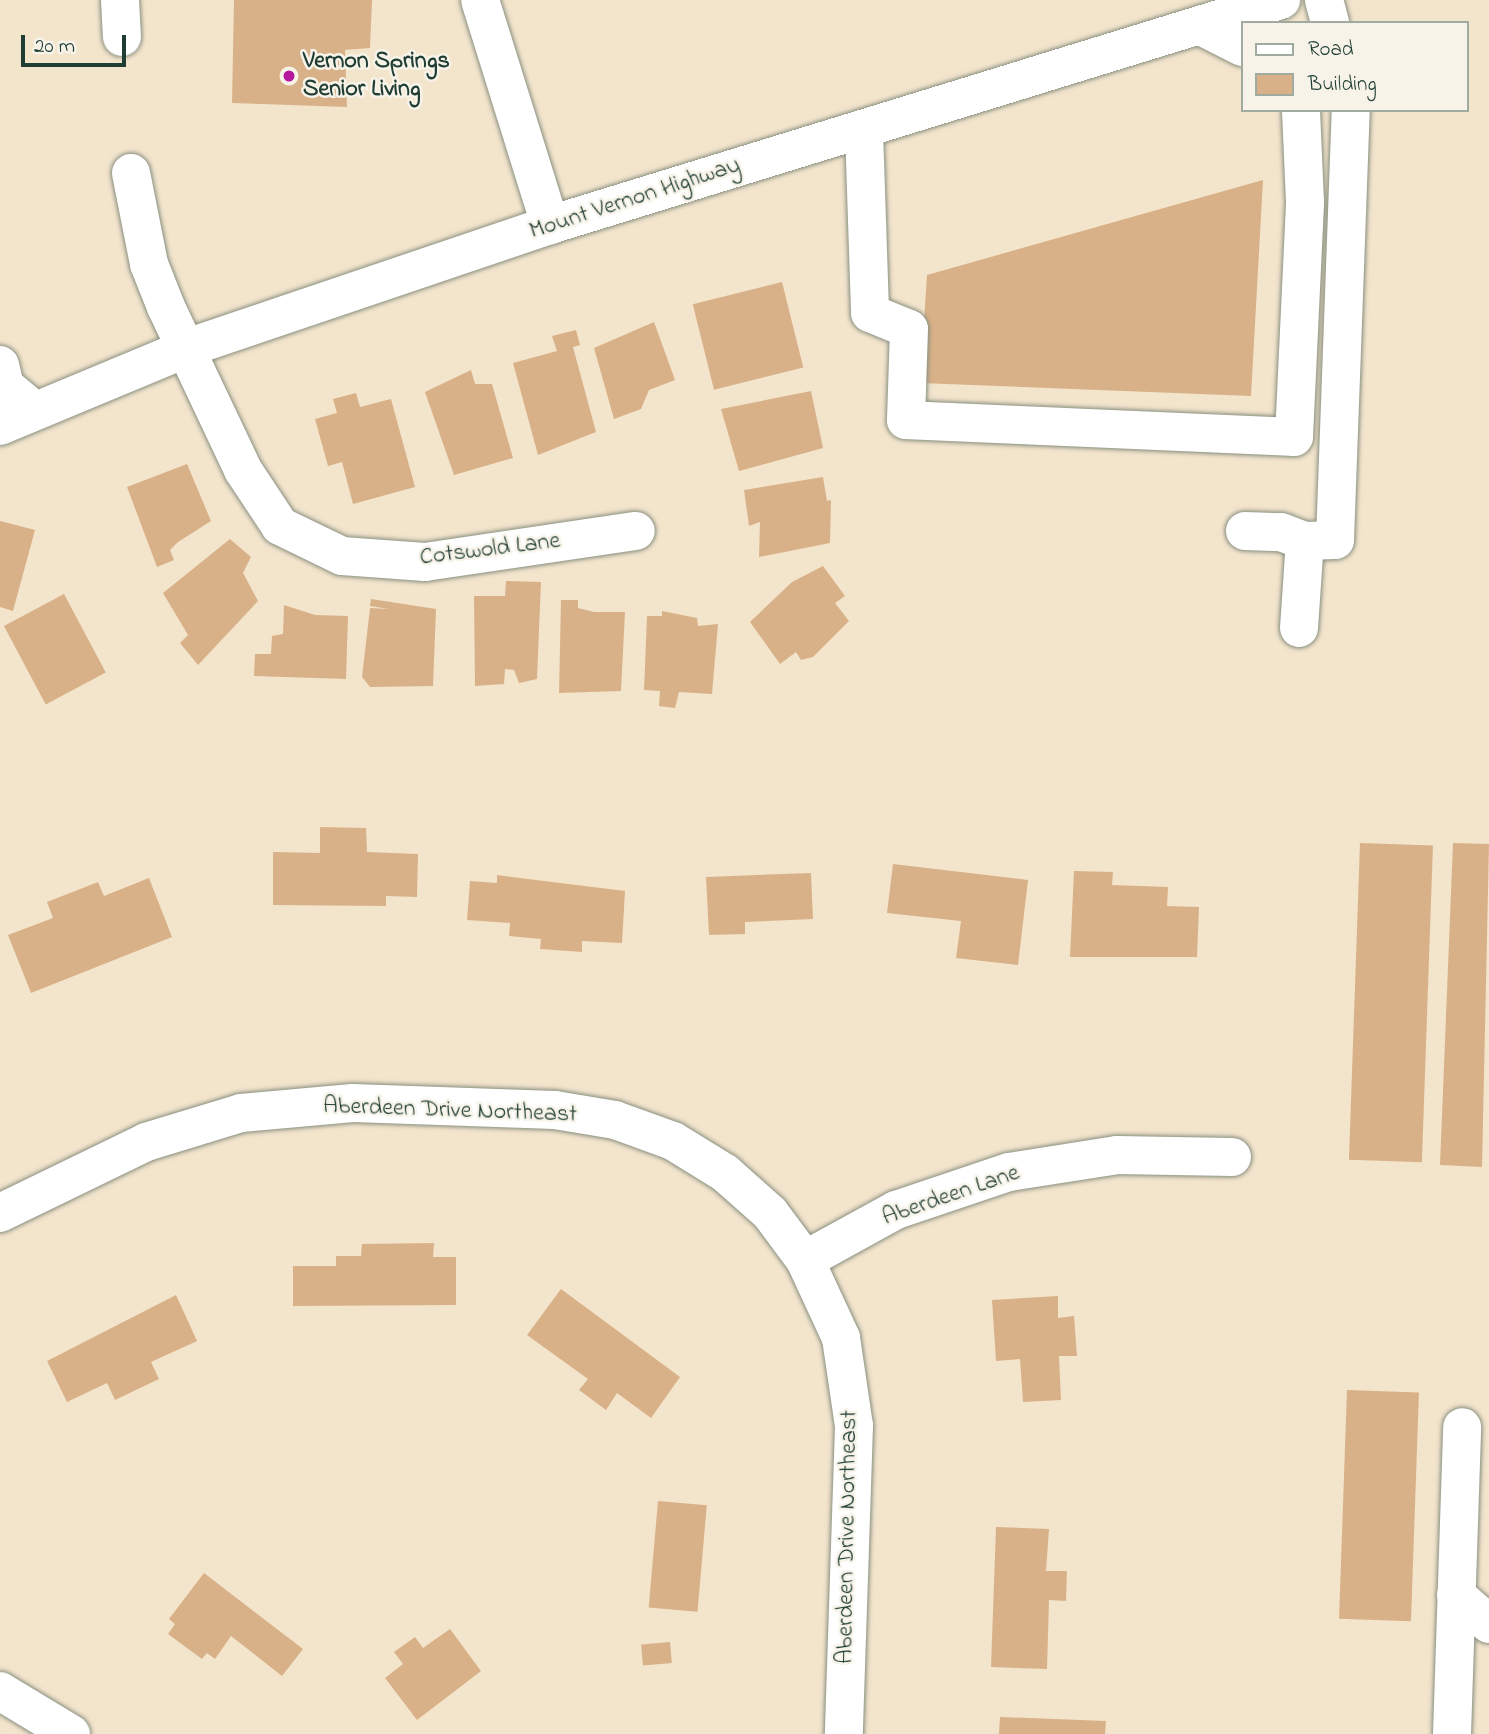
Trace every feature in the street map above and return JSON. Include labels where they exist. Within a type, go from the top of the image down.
[{"type":"street","points":[[480,0],[550,225]]},
{"type":"street","name":"Mount Vernon Highway","points":[[0,426],[182,338],[1281,0]]},
{"type":"street","points":[[1324,0],[1329,21]]},
{"type":"street","points":[[1201,26],[1240,46]]},
{"type":"street","points":[[864,130],[870,313],[909,329],[906,420],[1294,437],[1305,202],[1301,112]]},
{"type":"street","points":[[1245,531],[1282,532],[1304,541],[1335,540],[1351,112]]},
{"type":"street","name":"Cotswold Lane","points":[[131,173],[149,264],[243,470],[281,526],[342,556],[425,562],[636,531]]},
{"type":"street","points":[[0,365],[5,386],[34,410]]},
{"type":"street","points":[[1299,628],[1304,541]]},
{"type":"street","name":"Aberdeen Drive Northeast","points":[[0,1213],[146,1142],[242,1113],[354,1103],[555,1110],[615,1120],[673,1141],[734,1181],[770,1213],[805,1260],[841,1338],[854,1426],[844,1734]]},
{"type":"street","name":"Aberdeen Lane","points":[[805,1260],[896,1210],[1009,1172],[1117,1155],[1232,1157]]},
{"type":"street","points":[[1452,1734],[1462,1427]]},
{"type":"street","points":[[1456,1595],[1489,1624]]},
{"type":"street","points":[[0,1691],[71,1734]]},
{"type":"building","name":"Vernon Springs Senior Living","points":[[234,0],[372,0],[370,48],[345,50],[347,107],[232,103]]},
{"type":"building","points":[[1263,180],[1251,396],[920,383],[927,275]]},
{"type":"building","points":[[782,282],[803,367],[714,390],[693,304]]},
{"type":"building","points":[[654,322],[675,380],[649,390],[641,409],[614,419],[594,348]]},
{"type":"building","points":[[576,330],[580,345],[573,347],[596,432],[538,455],[513,363],[557,351],[552,336]]},
{"type":"building","points":[[471,370],[475,384],[492,384],[513,458],[454,475],[425,392]]},
{"type":"building","points":[[811,391],[823,448],[739,471],[721,409]]},
{"type":"building","points":[[356,393],[360,407],[391,399],[415,487],[353,504],[342,462],[328,466],[315,419],[337,413],[333,399]]},
{"type":"building","points":[[187,464],[211,521],[170,550],[174,560],[157,567],[127,487]]},
{"type":"building","points":[[823,477],[827,501],[831,500],[830,543],[759,557],[760,522],[749,526],[744,490]]},
{"type":"building","points":[[0,521],[35,530],[13,611],[0,607]]},
{"type":"building","points":[[230,539],[251,557],[243,573],[258,601],[198,665],[180,643],[188,635],[163,593]]},
{"type":"building","points":[[823,566],[845,596],[835,603],[849,621],[813,657],[801,660],[796,652],[780,664],[750,622],[792,582]]},
{"type":"building","points":[[506,581],[541,582],[537,679],[519,683],[514,670],[505,669],[504,684],[475,686],[474,596],[505,596]]},
{"type":"building","points":[[64,594],[106,673],[46,705],[4,626]]},
{"type":"building","points":[[371,599],[436,609],[433,686],[370,687],[362,677],[370,608],[389,609],[370,606]]},
{"type":"building","points":[[561,600],[578,600],[578,608],[594,612],[625,612],[621,691],[559,693]]},
{"type":"building","points":[[284,605],[315,615],[348,616],[346,679],[254,676],[255,654],[271,654],[272,636],[283,634]]},
{"type":"building","points":[[662,611],[697,618],[698,626],[718,624],[712,694],[679,692],[675,708],[659,706],[660,691],[644,690],[647,616],[662,616]]},
{"type":"building","points":[[320,827],[366,828],[367,852],[418,854],[417,897],[386,896],[386,906],[273,905],[273,852],[320,853]]},
{"type":"building","points":[[1360,843],[1433,846],[1422,1162],[1349,1160]]},
{"type":"building","points":[[1453,843],[1489,844],[1482,1167],[1440,1165]]},
{"type":"building","points":[[893,864],[1028,880],[1018,965],[956,958],[961,921],[887,913]]},
{"type":"building","points":[[1074,871],[1113,872],[1112,885],[1168,887],[1167,906],[1199,907],[1197,957],[1070,957]]},
{"type":"building","points":[[811,873],[813,919],[745,922],[745,934],[709,935],[706,877]]},
{"type":"building","points":[[497,875],[625,891],[622,943],[582,941],[582,952],[540,949],[541,939],[509,936],[510,923],[467,920],[470,881],[497,883]]},
{"type":"building","points":[[149,878],[172,937],[31,993],[8,935],[53,918],[47,902],[98,882],[104,896]]},
{"type":"building","points":[[434,1243],[433,1257],[456,1257],[456,1305],[293,1306],[293,1266],[336,1266],[336,1256],[361,1256],[362,1244]]},
{"type":"building","points":[[561,1289],[680,1377],[651,1418],[617,1393],[606,1410],[579,1390],[588,1379],[527,1335]]},
{"type":"building","points":[[176,1295],[197,1341],[151,1362],[159,1379],[115,1400],[107,1383],[67,1402],[47,1361]]},
{"type":"building","points":[[1058,1296],[1058,1318],[1074,1316],[1077,1356],[1059,1356],[1061,1400],[1023,1402],[1020,1359],[996,1361],[992,1300]]},
{"type":"building","points":[[1347,1390],[1419,1393],[1411,1621],[1339,1619]]},
{"type":"building","points":[[658,1501],[707,1505],[697,1612],[649,1608]]},
{"type":"building","points":[[996,1527],[1049,1529],[1046,1571],[1067,1571],[1066,1601],[1049,1600],[1047,1669],[991,1667]]},
{"type":"building","points":[[204,1573],[303,1649],[282,1676],[231,1636],[215,1659],[207,1653],[202,1659],[168,1634],[175,1624],[169,1619]]},
{"type":"building","points":[[450,1629],[481,1671],[417,1720],[385,1678],[403,1664],[394,1652],[415,1637],[423,1648]]},
{"type":"building","points":[[670,1642],[672,1663],[643,1665],[641,1645]]},
{"type":"building","points":[[1000,1717],[1106,1721],[1105,1734],[999,1734]]},
{"type":"place","name":"Vernon Springs Senior Living","points":[[289,76]]}]
